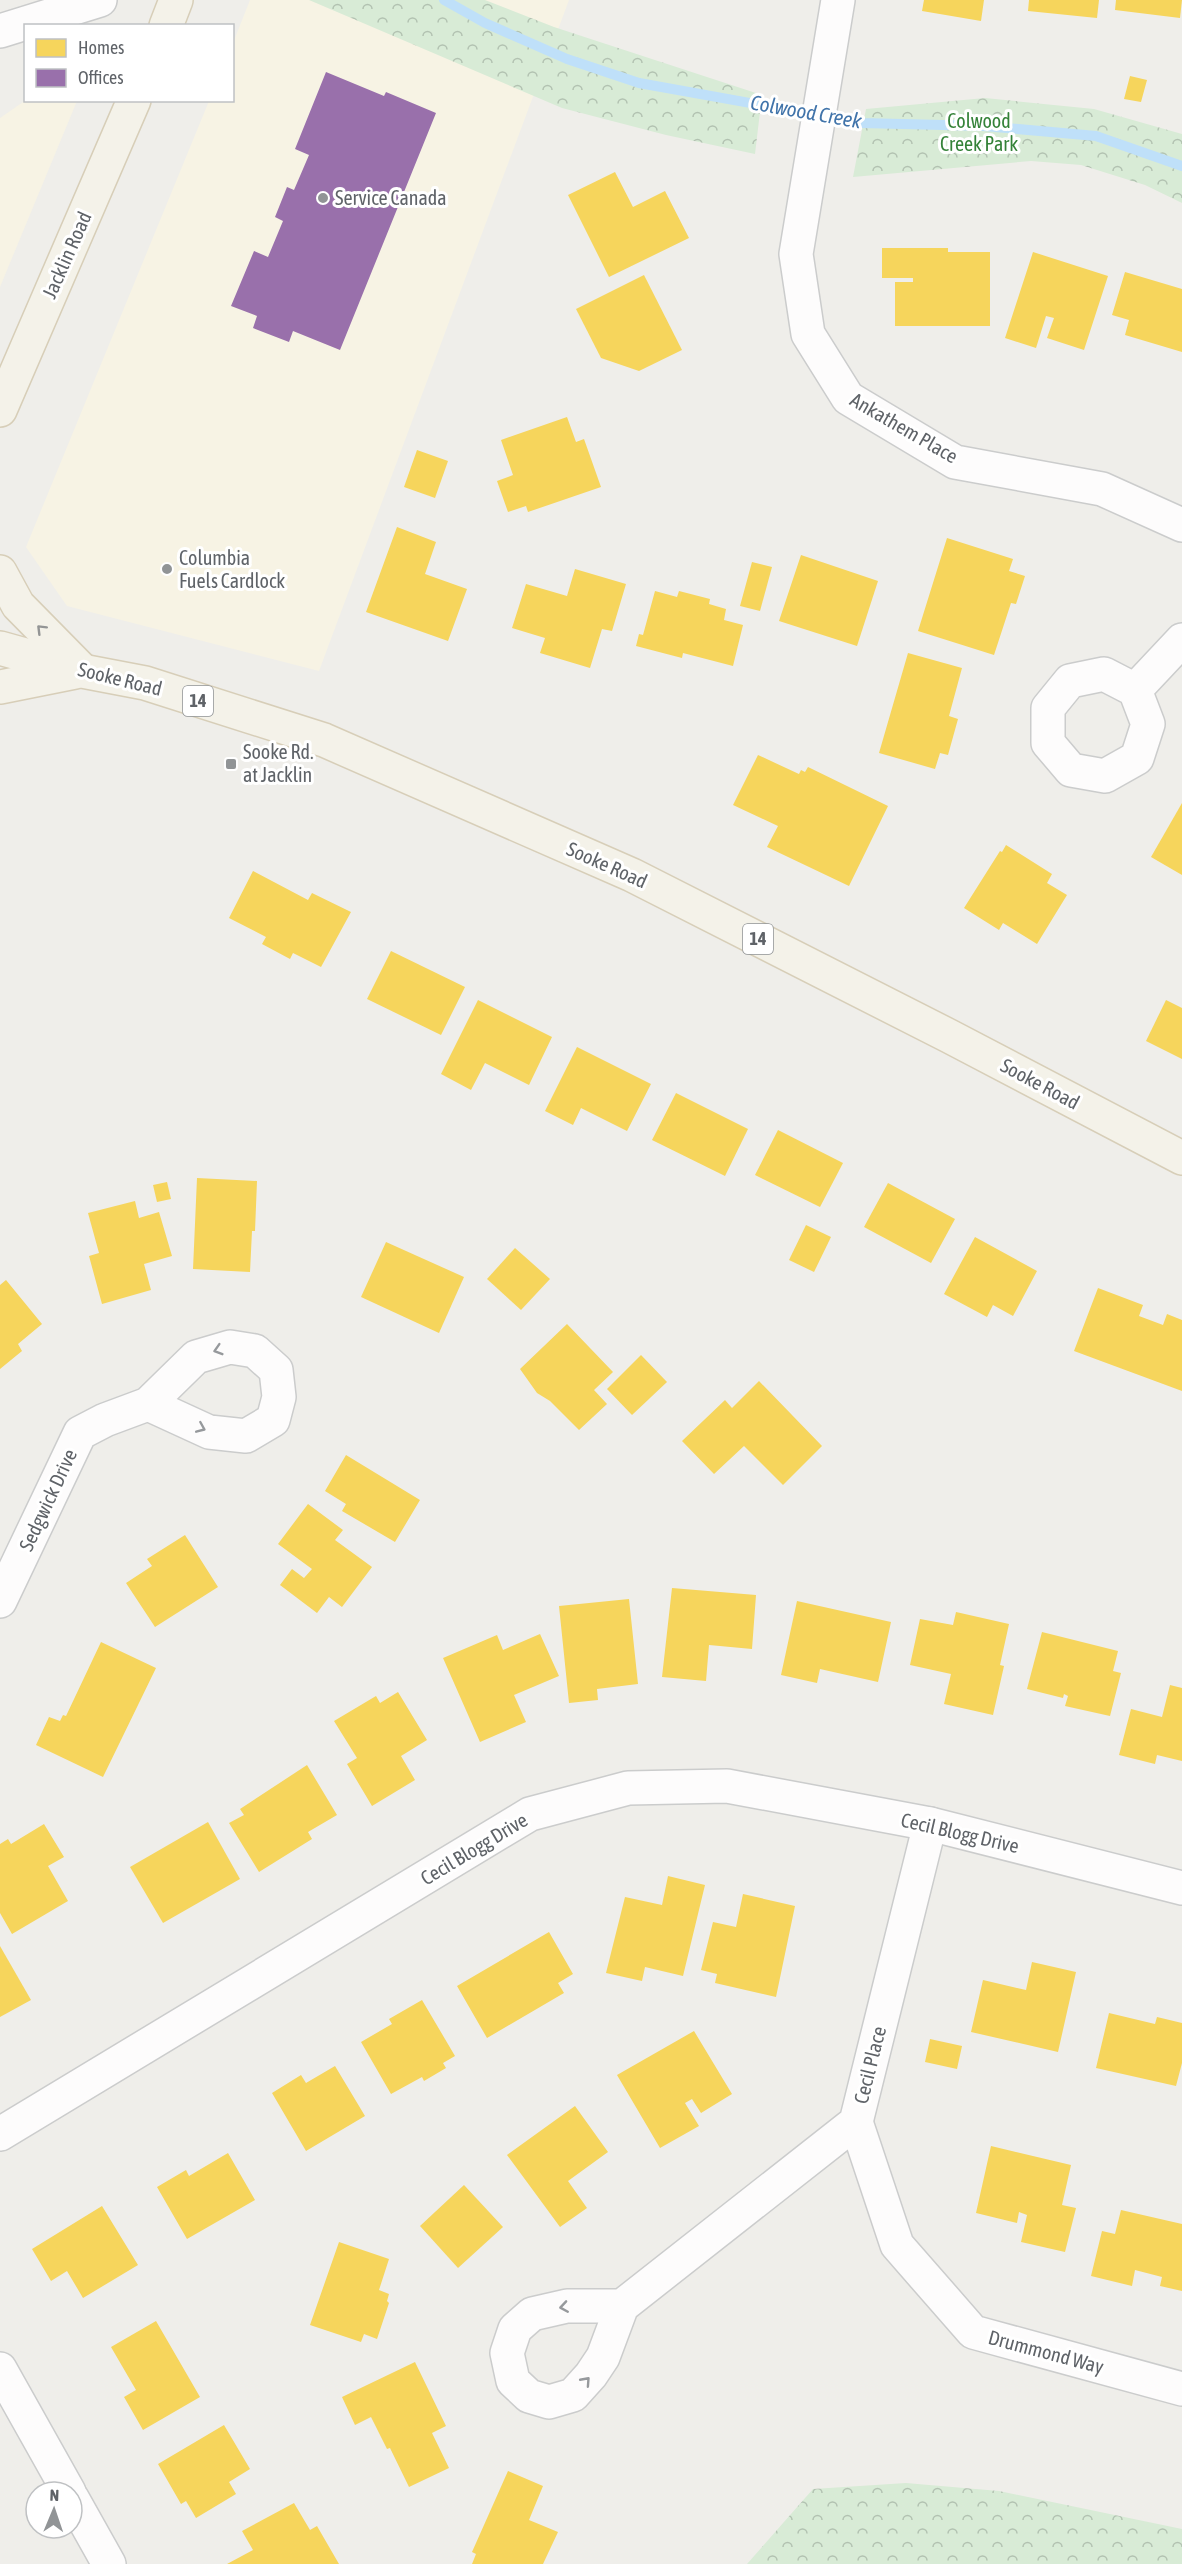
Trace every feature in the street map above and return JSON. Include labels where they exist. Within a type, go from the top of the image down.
[{"type":"main road","points":[[167,24],[176,0]]},
{"type":"main road","name":"Jacklin Road","points":[[0,410],[133,102]]},
{"type":"main road","points":[[0,572],[18,605],[82,671]]},
{"type":"main road","name":"Sooke Road","points":[[0,648],[82,671],[145,683],[324,740],[632,875],[949,1036],[1182,1158]]},
{"type":"main road","points":[[0,687],[82,671]]},
{"type":"street","points":[[0,31],[99,0]]},
{"type":"street","name":"Ankathem Place","points":[[838,0],[796,254],[808,334],[848,398],[955,462],[1102,489],[1182,525]]},
{"type":"street","points":[[1135,690],[1182,639]]},
{"type":"street","name":"Sedgwick Drive","points":[[0,1601],[80,1432],[148,1404]]},
{"type":"street","name":"Cecil Blogg Drive","points":[[0,2134],[530,1814],[628,1788],[727,1786],[930,1824],[1182,1888]]},
{"type":"street","name":"Cecil Place","points":[[622,2306],[856,2122],[930,1824]]},
{"type":"street","name":"Drummond Way","points":[[856,2122],[897,2245],[973,2332],[1182,2389]]},
{"type":"street","points":[[0,2369],[62,2480]]},
{"type":"street","points":[[84,2519],[109,2564]]},
{"type":"shaded area","points":[[250,0],[569,0],[319,671],[67,606],[26,547],[209,102],[234,102],[234,40]]},
{"type":"shaded area","points":[[24,101],[77,102],[0,287],[0,118]]},
{"type":"green space","points":[[309,0],[485,0],[554,27],[762,95],[755,154],[666,135],[562,108]]},
{"type":"green space","name":"Colwood Creek Park","points":[[985,98],[1094,109],[1182,134],[1182,203],[1145,185],[1081,165],[1031,161],[853,177],[866,109]]},
{"type":"green space","points":[[906,2483],[999,2491],[1182,2529],[1182,2564],[747,2564],[813,2489]]},
{"type":"building: Homes","points":[[924,0],[984,0],[981,21],[922,11]]},
{"type":"building: Homes","points":[[1029,0],[1099,0],[1097,18],[1028,11]]},
{"type":"building: Homes","points":[[1116,0],[1182,0],[1180,18],[1115,10]]},
{"type":"building: Homes","points":[[1130,76],[1147,80],[1141,102],[1124,99]]},
{"type":"building: Homes","points":[[615,172],[633,207],[665,191],[689,238],[609,277],[568,195]]},
{"type":"building: Homes","points":[[882,248],[948,248],[948,252],[990,252],[990,326],[895,326],[895,282],[913,282],[913,278],[882,278]]},
{"type":"building: Homes","points":[[1033,252],[1108,276],[1084,350],[1047,338],[1054,318],[1046,316],[1036,348],[1005,338]]},
{"type":"building: Homes","points":[[1125,272],[1182,289],[1182,352],[1125,335],[1129,320],[1112,315]]},
{"type":"building: Homes","points":[[644,275],[682,350],[639,371],[601,358],[576,309]]},
{"type":"building: Homes","points":[[567,417],[576,442],[584,439],[601,487],[528,512],[526,506],[508,512],[497,481],[513,475],[501,440]]},
{"type":"building: Homes","points":[[417,450],[448,461],[435,498],[404,487]]},
{"type":"building: Homes","points":[[397,527],[436,542],[425,574],[467,589],[448,641],[366,612]]},
{"type":"building: Homes","points":[[947,538],[1013,559],[1009,571],[1025,576],[1016,604],[1011,603],[994,655],[918,631]]},
{"type":"building: Homes","points":[[801,555],[878,581],[857,646],[779,621]]},
{"type":"building: Homes","points":[[752,562],[772,567],[760,611],[740,606]]},
{"type":"building: Homes","points":[[575,569],[626,584],[612,631],[602,629],[590,668],[540,653],[545,638],[512,628],[526,584],[567,596]]},
{"type":"building: Homes","points":[[655,591],[677,597],[679,591],[710,599],[709,604],[726,609],[724,620],[743,625],[733,666],[683,653],[682,658],[636,646],[639,634],[643,635]]},
{"type":"building: Homes","points":[[908,653],[962,668],[949,716],[958,719],[948,755],[940,753],[935,769],[879,753]]},
{"type":"building: Homes","points":[[758,755],[799,774],[801,770],[805,772],[808,767],[888,806],[849,886],[767,847],[778,826],[733,805]]},
{"type":"building: Homes","points":[[1182,803],[1182,875],[1151,857]]},
{"type":"building: Homes","points":[[1006,845],[1052,874],[1047,883],[1067,895],[1037,944],[1003,923],[999,930],[964,908]]},
{"type":"building: Homes","points":[[253,871],[308,900],[312,893],[351,912],[321,967],[293,953],[290,959],[262,944],[266,937],[229,918]]},
{"type":"building: Homes","points":[[391,951],[465,987],[441,1035],[367,999]]},
{"type":"building: Homes","points":[[478,1000],[552,1037],[529,1085],[485,1063],[471,1090],[441,1074]]},
{"type":"building: Homes","points":[[1166,1000],[1182,1008],[1182,1059],[1146,1041]]},
{"type":"building: Homes","points":[[577,1047],[651,1084],[627,1131],[581,1108],[573,1125],[545,1111]]},
{"type":"building: Homes","points":[[676,1093],[748,1129],[725,1176],[652,1140]]},
{"type":"building: Homes","points":[[778,1130],[843,1163],[820,1207],[755,1175]]},
{"type":"building: Homes","points":[[197,1178],[257,1181],[255,1231],[252,1231],[250,1272],[193,1269]]},
{"type":"building: Homes","points":[[167,1182],[171,1199],[157,1202],[153,1185]]},
{"type":"building: Homes","points":[[888,1183],[955,1219],[931,1263],[864,1227]]},
{"type":"building: Homes","points":[[135,1201],[139,1218],[159,1212],[172,1256],[144,1264],[151,1290],[102,1304],[89,1256],[99,1253],[88,1213]]},
{"type":"building: Homes","points":[[806,1225],[831,1237],[814,1272],[789,1260]]},
{"type":"building: Homes","points":[[975,1237],[1037,1271],[1013,1316],[993,1305],[987,1317],[944,1294]]},
{"type":"building: Homes","points":[[386,1242],[464,1277],[439,1333],[361,1297]]},
{"type":"building: Homes","points":[[515,1248],[550,1279],[521,1310],[487,1279]]},
{"type":"building: Homes","points":[[6,1280],[42,1324],[18,1344],[22,1351],[0,1369],[0,1285]]},
{"type":"building: Homes","points":[[1098,1288],[1143,1305],[1139,1316],[1163,1325],[1167,1314],[1182,1320],[1182,1391],[1074,1351]]},
{"type":"building: Homes","points":[[567,1324],[613,1372],[594,1390],[607,1404],[579,1430],[550,1401],[537,1393],[520,1369]]},
{"type":"building: Homes","points":[[641,1355],[667,1382],[632,1415],[607,1389]]},
{"type":"building: Homes","points":[[759,1381],[822,1446],[783,1485],[744,1446],[714,1474],[682,1441],[725,1400],[732,1408]]},
{"type":"building: Homes","points":[[346,1455],[420,1500],[395,1542],[342,1511],[346,1504],[325,1491]]},
{"type":"building: Homes","points":[[308,1504],[343,1530],[335,1540],[372,1567],[342,1607],[329,1597],[317,1613],[280,1585],[292,1569],[304,1578],[312,1569],[278,1544]]},
{"type":"building: Homes","points":[[185,1535],[218,1587],[155,1627],[126,1583],[152,1566],[147,1559]]},
{"type":"building: Homes","points":[[672,1588],[756,1595],[752,1649],[709,1645],[706,1681],[662,1677]]},
{"type":"building: Homes","points":[[629,1599],[638,1684],[597,1689],[598,1700],[569,1703],[559,1606]]},
{"type":"building: Homes","points":[[797,1601],[891,1622],[878,1682],[820,1669],[817,1683],[781,1675]]},
{"type":"building: Homes","points":[[956,1612],[1009,1624],[1000,1665],[1004,1666],[993,1715],[944,1704],[951,1674],[910,1665],[920,1619],[953,1625]]},
{"type":"building: Homes","points":[[1042,1632],[1118,1651],[1113,1671],[1121,1673],[1110,1716],[1065,1706],[1068,1696],[1064,1694],[1063,1698],[1027,1689]]},
{"type":"building: Homes","points":[[540,1634],[559,1676],[514,1695],[526,1722],[480,1742],[443,1658],[497,1635],[503,1650]]},
{"type":"building: Homes","points":[[101,1642],[156,1668],[103,1777],[36,1745],[49,1717],[60,1721],[63,1715],[66,1716]]},
{"type":"building: Homes","points":[[1170,1685],[1182,1688],[1182,1761],[1157,1755],[1155,1764],[1119,1755],[1131,1709],[1162,1717]]},
{"type":"building: Homes","points":[[398,1692],[427,1740],[401,1756],[415,1780],[372,1806],[347,1764],[357,1758],[334,1721],[376,1696],[380,1703]]},
{"type":"building: Homes","points":[[307,1765],[337,1815],[308,1832],[312,1839],[259,1872],[229,1823],[244,1815],[240,1809]]},
{"type":"building: Homes","points":[[208,1822],[240,1879],[163,1923],[130,1867]]},
{"type":"building: Homes","points":[[44,1824],[64,1857],[48,1866],[68,1901],[12,1934],[0,1913],[0,1844],[8,1839],[11,1844]]},
{"type":"building: Homes","points":[[668,1876],[705,1885],[683,1976],[645,1967],[642,1981],[606,1973],[625,1897],[662,1905]]},
{"type":"building: Homes","points":[[743,1894],[795,1906],[776,1997],[715,1983],[717,1974],[701,1970],[713,1922],[736,1927]]},
{"type":"building: Homes","points":[[549,1932],[573,1974],[558,1983],[564,1993],[487,2038],[457,1986]]},
{"type":"building: Homes","points":[[0,1946],[31,2000],[0,2017]]},
{"type":"building: Homes","points":[[1032,1962],[1076,1972],[1058,2052],[971,2032],[983,1980],[1026,1990]]},
{"type":"building: Homes","points":[[422,2000],[455,2056],[443,2063],[446,2068],[424,2081],[422,2077],[391,2094],[361,2042],[392,2024],[389,2019]]},
{"type":"building: Homes","points":[[1109,2013],[1155,2024],[1157,2017],[1182,2023],[1182,2063],[1176,2086],[1096,2068]]},
{"type":"building: Homes","points":[[694,2031],[732,2094],[701,2113],[692,2099],[685,2103],[699,2126],[660,2148],[617,2075]]},
{"type":"building: Homes","points":[[930,2039],[962,2046],[957,2069],[925,2062]]},
{"type":"building: Homes","points":[[335,2066],[365,2116],[306,2151],[272,2093],[301,2075],[306,2083]]},
{"type":"building: Homes","points":[[575,2106],[608,2152],[568,2181],[587,2208],[560,2227],[507,2155]]},
{"type":"building: Homes","points":[[991,2146],[1071,2165],[1062,2205],[1076,2208],[1065,2252],[1021,2242],[1027,2215],[1019,2212],[1017,2223],[976,2213]]},
{"type":"building: Homes","points":[[228,2153],[255,2200],[187,2239],[157,2187],[186,2170],[189,2176]]},
{"type":"building: Homes","points":[[464,2185],[503,2227],[458,2268],[420,2226]]},
{"type":"building: Homes","points":[[102,2206],[138,2265],[83,2298],[67,2271],[51,2281],[32,2249]]},
{"type":"building: Homes","points":[[1121,2210],[1182,2224],[1182,2291],[1160,2286],[1162,2277],[1135,2270],[1132,2286],[1091,2276],[1102,2231],[1115,2234]]},
{"type":"building: Homes","points":[[339,2242],[389,2259],[379,2290],[389,2294],[387,2301],[389,2303],[377,2339],[364,2334],[361,2342],[310,2325]]},
{"type":"building: Homes","points":[[156,2321],[200,2397],[143,2430],[124,2397],[136,2390],[111,2347]]},
{"type":"building: Homes","points":[[415,2362],[446,2426],[432,2433],[449,2468],[409,2487],[390,2448],[387,2449],[371,2417],[355,2425],[342,2397]]},
{"type":"building: Homes","points":[[224,2425],[250,2469],[229,2482],[236,2494],[196,2518],[186,2501],[181,2504],[158,2464]]},
{"type":"building: Homes","points":[[508,2471],[543,2486],[529,2520],[558,2532],[543,2564],[472,2564],[476,2554],[472,2552]]},
{"type":"building: Homes","points":[[294,2503],[310,2530],[317,2526],[339,2564],[227,2564],[253,2550],[242,2531]]},
{"type":"building: Offices","points":[[326,72],[384,96],[386,92],[436,113],[340,350],[293,331],[289,342],[253,328],[257,316],[231,306],[254,251],[268,257],[283,221],[275,217],[287,187],[294,190],[309,155],[295,149]]},
{"type":"waterway","name":"Colwood Creek","points":[[444,0],[485,23],[567,59],[639,83],[861,123],[984,126],[1096,136],[1182,166]]},
{"type":"place","name":"Service Canada","points":[[323,198]]},
{"type":"place","name":"Columbia Fuels Cardlock","points":[[167,569]]},
{"type":"place","name":"Sooke Rd. at Jacklin","points":[[231,764]]}]
